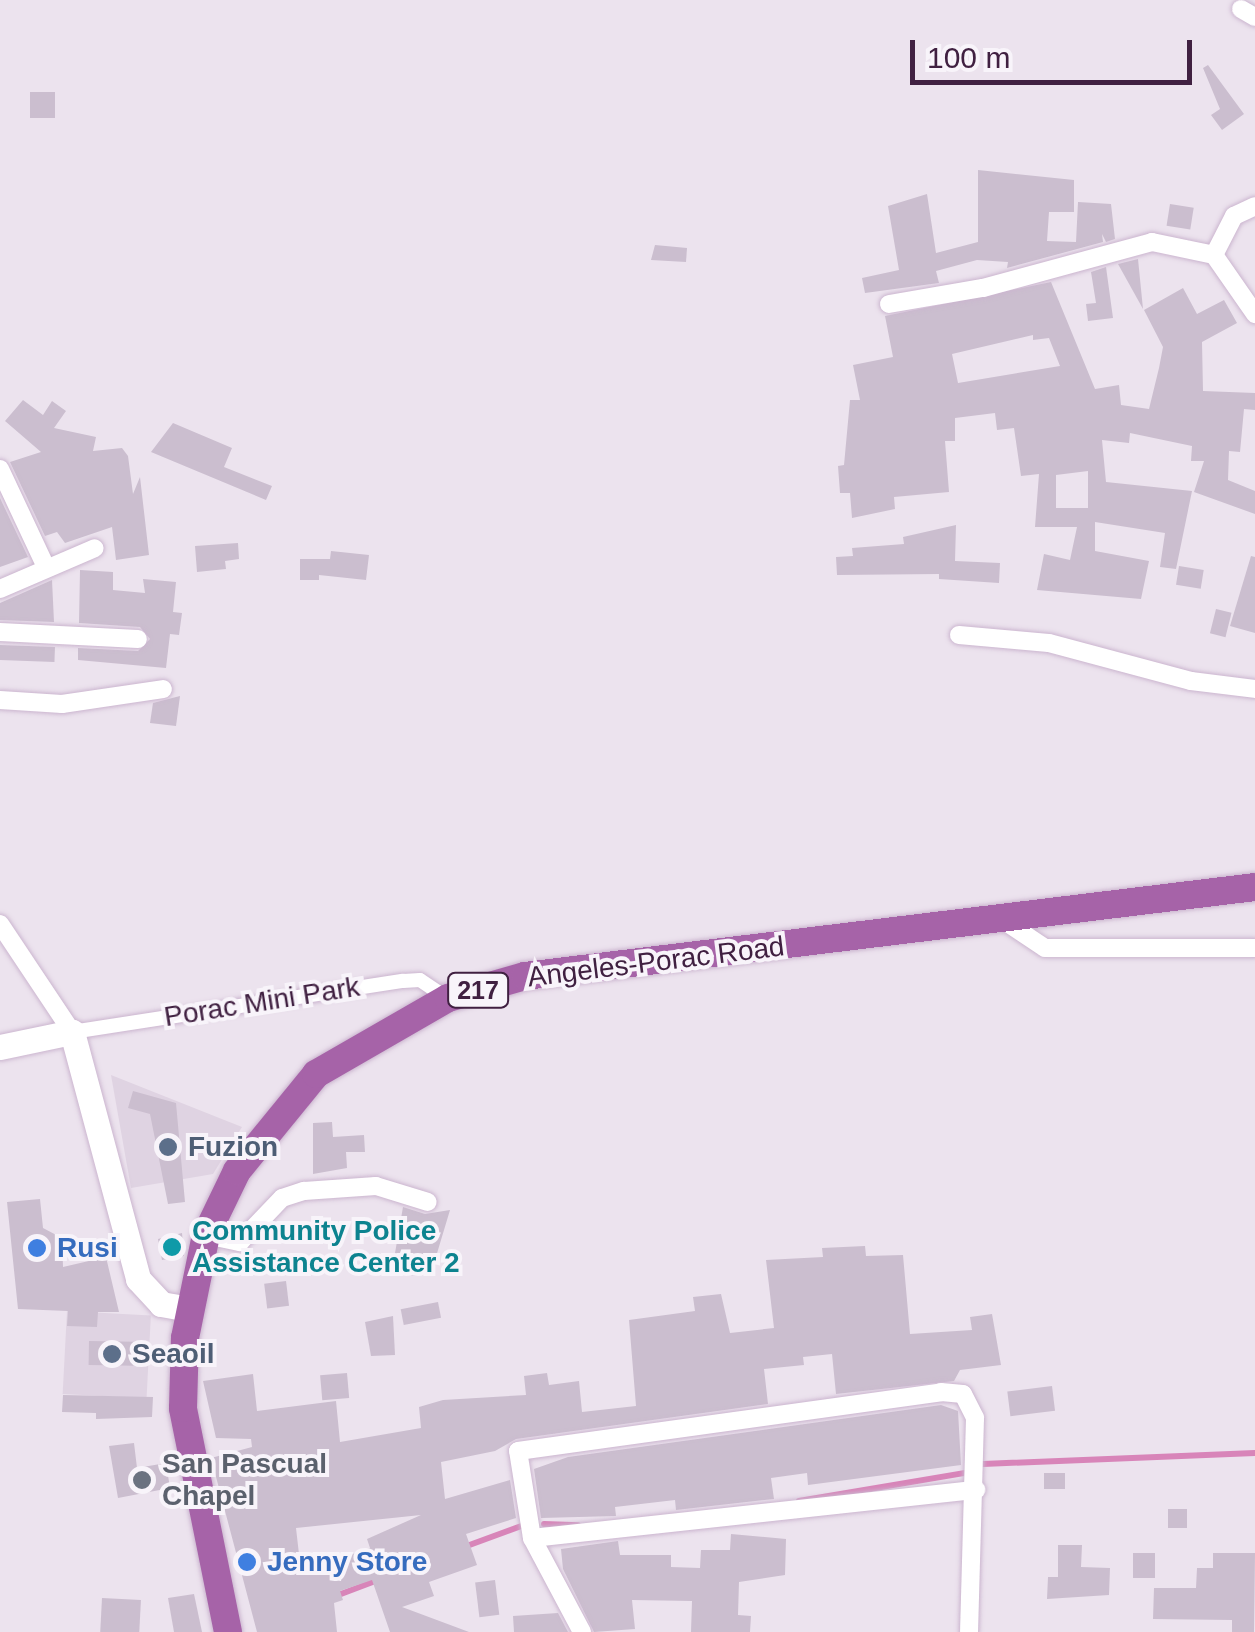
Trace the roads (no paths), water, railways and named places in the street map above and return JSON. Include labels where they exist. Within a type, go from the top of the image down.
[{"type":"main road","name":"Angeles-Porac Road","points":[[228,1632],[183,1408],[189,1309],[206,1235],[237,1171],[316,1074],[448,998],[525,976],[1255,888]]},
{"type":"main road","points":[[0,1047],[72,1032],[138,1280],[161,1304],[189,1309]]},
{"type":"street","points":[[1214,254],[1234,216],[1255,206]]},
{"type":"street","points":[[888,304],[983,288],[1152,242],[1214,254],[1254,310]]},
{"type":"street","points":[[0,469],[4,497],[45,565]]},
{"type":"street","points":[[0,589],[45,565],[95,548]]},
{"type":"street","points":[[0,632],[138,640]]},
{"type":"street","points":[[959,634],[1049,643],[1190,681],[1255,689]]},
{"type":"street","points":[[0,700],[62,704],[163,689]]},
{"type":"street","points":[[1003,920],[1044,948],[1255,948]]},
{"type":"street","points":[[0,924],[72,1032]]},
{"type":"street","name":"Porac Mini Park","points":[[72,1032],[403,981],[420,980],[448,998]]},
{"type":"street","points":[[206,1235],[240,1242],[282,1198],[304,1191],[376,1186],[428,1202]]},
{"type":"street","points":[[582,1632],[532,1538],[518,1452],[941,1392],[963,1394],[972,1404],[976,1490],[969,1632]]},
{"type":"street","points":[[532,1538],[976,1490]]},
{"type":"waterway","points":[[983,1464],[1255,1453]]},
{"type":"waterway","points":[[799,1501],[970,1472]]},
{"type":"waterway","points":[[544,1524],[578,1525]]},
{"type":"waterway","points":[[464,1547],[524,1525]]},
{"type":"waterway","points":[[333,1597],[378,1580]]},
{"type":"place","name":"Fuzion","points":[[168,1147]]},
{"type":"place","name":"Community Police Assistance Center 2","points":[[172,1247]]},
{"type":"place","name":"Rusi","points":[[37,1248]]},
{"type":"place","name":"Seaoil","points":[[112,1354]]},
{"type":"place","name":"San Pascual Chapel","points":[[142,1480]]},
{"type":"place","name":"Jenny Store","points":[[247,1562]]}]
